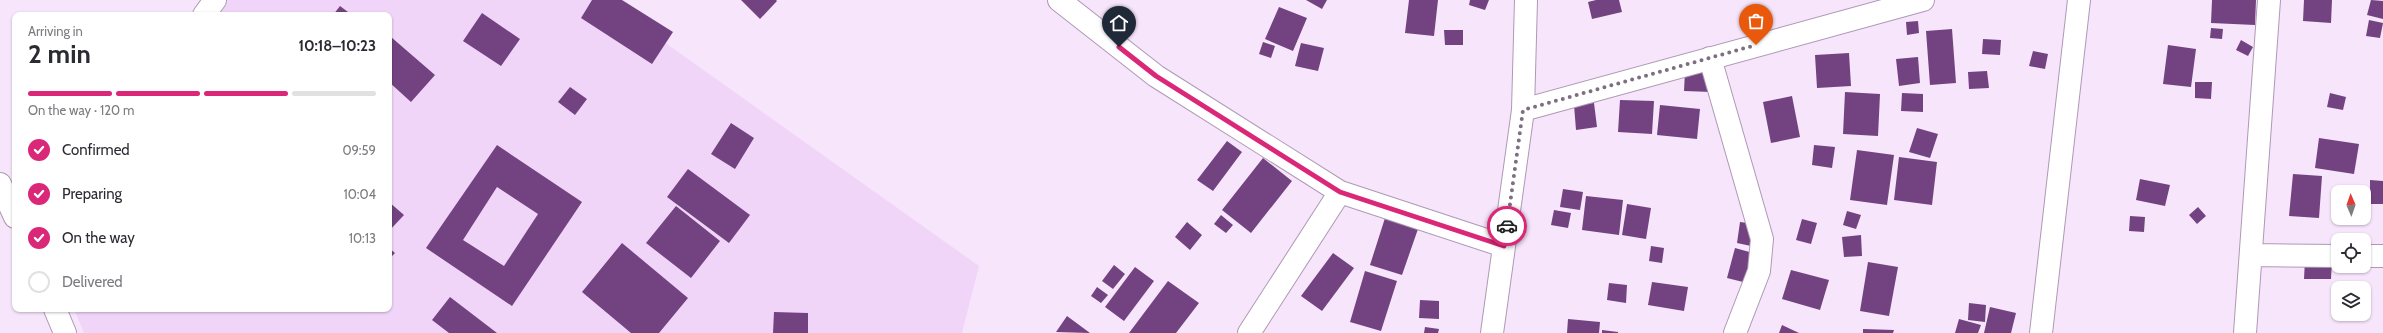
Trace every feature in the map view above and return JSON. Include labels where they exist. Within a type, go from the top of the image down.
[{"type":"street","points":[[206,12],[215,0]]},
{"type":"street","points":[[1059,0],[1156,76],[1340,192],[1504,246]]},
{"type":"street","points":[[1492,333],[1523,110],[1526,0]]},
{"type":"street","points":[[1523,110],[1923,0]]},
{"type":"street","points":[[2041,333],[2079,0]]},
{"type":"street","points":[[2245,333],[2269,0]]},
{"type":"street","points":[[1710,58],[1762,239],[1759,272],[1735,333]]},
{"type":"street","points":[[0,184],[12,210]]},
{"type":"street","points":[[1249,333],[1340,192]]},
{"type":"street","points":[[2251,255],[2331,256]]},
{"type":"street","points":[[2371,256],[2383,256]]},
{"type":"street","points":[[56,312],[65,333]]},
{"type":"shaded area","points":[[222,0],[605,0],[979,266],[962,333],[84,333],[75,312],[392,312],[392,12],[213,12]]},
{"type":"building","points":[[592,0],[622,0],[673,32],[652,64],[581,18]]},
{"type":"building","points":[[741,0],[776,0],[777,1],[760,19]]},
{"type":"building","points":[[1306,0],[1327,0],[1322,9]]},
{"type":"building","points":[[1409,0],[1438,0],[1434,36],[1405,33]]},
{"type":"building","points":[[1470,0],[1489,0],[1485,10],[1469,5]]},
{"type":"building","points":[[1596,0],[1619,0],[1622,12],[1592,19],[1588,2]]},
{"type":"building","points":[[2212,0],[2256,0],[2255,25],[2211,23]]},
{"type":"building","points":[[2304,0],[2332,0],[2331,23],[2303,21]]},
{"type":"building","points":[[2371,0],[2383,1],[2383,19],[2367,15]]},
{"type":"building","points":[[340,6],[348,12],[335,12]]},
{"type":"building","points":[[1279,7],[1307,18],[1293,51],[1265,39]]},
{"type":"building","points":[[482,13],[520,39],[501,66],[463,41]]},
{"type":"building","points":[[2369,20],[2383,23],[2380,38],[2366,36]]},
{"type":"building","points":[[1918,21],[1919,33],[1907,35],[1906,22]]},
{"type":"building","points":[[2211,28],[2223,29],[2222,39],[2210,38]]},
{"type":"building","points":[[1952,29],[1956,83],[1930,85],[1926,31]]},
{"type":"building","points":[[1444,30],[1463,30],[1463,45],[1445,45]]},
{"type":"building","points":[[392,38],[435,75],[411,102],[392,85]]},
{"type":"building","points":[[1983,39],[2001,40],[2000,55],[1982,54]]},
{"type":"building","points":[[2241,40],[2253,47],[2248,56],[2236,50]]},
{"type":"building","points":[[1263,42],[1275,46],[1271,58],[1259,54]]},
{"type":"building","points":[[1301,43],[1324,48],[1318,71],[1295,66]]},
{"type":"building","points":[[2168,45],[2196,49],[2191,87],[2163,84]]},
{"type":"building","points":[[2033,51],[2048,54],[2045,69],[2029,66]]},
{"type":"building","points":[[1849,53],[1851,86],[1817,88],[1815,55]]},
{"type":"building","points":[[1918,57],[1920,83],[1899,86],[1896,59]]},
{"type":"building","points":[[1685,71],[1712,72],[1712,92],[1684,91]]},
{"type":"building","points":[[1987,71],[1989,88],[1969,89],[1968,72]]},
{"type":"building","points":[[2195,82],[2212,82],[2211,99],[2195,98]]},
{"type":"building","points":[[570,87],[587,99],[575,115],[558,102]]},
{"type":"building","points":[[1845,92],[1880,94],[1878,136],[1843,134]]},
{"type":"building","points":[[1902,93],[1923,94],[1923,112],[1901,111]]},
{"type":"building","points":[[2330,93],[2346,97],[2343,110],[2327,107]]},
{"type":"building","points":[[1792,96],[1800,137],[1771,143],[1763,102]]},
{"type":"building","points":[[1620,100],[1654,101],[1652,134],[1618,132]]},
{"type":"building","points":[[1594,103],[1597,127],[1576,130],[1574,105]]},
{"type":"building","points":[[1660,105],[1700,109],[1697,139],[1657,135]]},
{"type":"building","points":[[731,123],[754,138],[735,169],[711,154]]},
{"type":"building","points":[[1917,128],[1938,134],[1930,158],[1909,152]]},
{"type":"building","points":[[2319,138],[2359,144],[2354,174],[2315,168]]},
{"type":"building","points":[[1227,141],[1242,152],[1213,191],[1197,180]]},
{"type":"building","points":[[497,145],[582,202],[512,306],[426,248]],"holes":[[[497,187],[538,214],[504,266],[463,240]]]},
{"type":"building","points":[[1814,145],[1835,147],[1832,168],[1812,165]]},
{"type":"building","points":[[1857,150],[1894,155],[1887,205],[1850,200]]},
{"type":"building","points":[[1899,157],[1937,162],[1932,205],[1894,200]]},
{"type":"building","points":[[1263,158],[1292,181],[1251,233],[1222,210]]},
{"type":"building","points":[[688,169],[750,215],[729,243],[667,197]]},
{"type":"building","points":[[2293,174],[2322,176],[2319,218],[2289,216]]},
{"type":"building","points":[[2140,179],[2170,185],[2165,206],[2136,200]]},
{"type":"building","points":[[2370,180],[2383,181],[2383,204],[2371,204]]},
{"type":"building","points":[[1563,189],[1583,192],[1580,210],[1560,207]]},
{"type":"building","points":[[1586,196],[1623,200],[1619,235],[1582,230]]},
{"type":"building","points":[[1627,204],[1651,208],[1646,239],[1622,235]]},
{"type":"building","points":[[392,205],[404,215],[392,228]]},
{"type":"building","points":[[676,206],[720,241],[691,278],[646,243]]},
{"type":"building","points":[[2198,207],[2206,216],[2197,224],[2189,215]]},
{"type":"building","points":[[1554,210],[1571,213],[1568,228],[1551,225]]},
{"type":"building","points":[[1847,211],[1861,215],[1856,229],[1843,225]]},
{"type":"building","points":[[1221,215],[1233,225],[1226,233],[1214,224]]},
{"type":"building","points":[[2130,216],[2145,217],[2144,232],[2129,231]]},
{"type":"building","points":[[1385,218],[1418,229],[1402,275],[1370,265]]},
{"type":"building","points":[[1802,219],[1817,223],[1811,244],[1796,240]]},
{"type":"building","points":[[1187,222],[1202,235],[1190,250],[1175,237]]},
{"type":"building","points":[[1740,222],[1755,224],[1751,246],[1737,243]]},
{"type":"building","points":[[1861,235],[1862,256],[1844,257],[1842,237]]},
{"type":"building","points":[[622,243],[688,298],[659,333],[631,333],[582,292]]},
{"type":"building","points":[[1651,246],[1664,248],[1662,263],[1649,261]]},
{"type":"building","points":[[1735,248],[1771,258],[1763,287],[1727,278]]},
{"type":"building","points":[[1333,253],[1354,268],[1322,311],[1301,296]]},
{"type":"building","points":[[2305,259],[2331,260],[2331,279],[2304,279]]},
{"type":"building","points":[[1868,262],[1898,267],[1889,316],[1860,311]]},
{"type":"building","points":[[1114,265],[1125,274],[1113,289],[1102,281]]},
{"type":"building","points":[[1135,267],[1154,281],[1124,321],[1105,307]]},
{"type":"building","points":[[1791,270],[1829,280],[1820,310],[1782,299]]},
{"type":"building","points":[[1365,271],[1397,281],[1381,331],[1350,322]]},
{"type":"building","points":[[1168,281],[1199,303],[1176,333],[1129,333]]},
{"type":"building","points":[[1652,282],[1688,287],[1684,311],[1648,305]]},
{"type":"building","points":[[1609,283],[1627,285],[1626,303],[1607,300]]},
{"type":"building","points":[[1097,287],[1108,295],[1101,303],[1091,296]]},
{"type":"building","points":[[450,297],[497,333],[449,333],[432,320]]},
{"type":"building","points":[[1420,300],[1439,301],[1439,319],[1419,318]]},
{"type":"building","points":[[1969,303],[1986,305],[1985,322],[1968,320]]},
{"type":"building","points":[[1990,307],[2016,313],[2011,333],[1984,333]]},
{"type":"building","points":[[774,312],[808,313],[808,333],[773,333]]},
{"type":"building","points":[[1067,316],[1090,333],[1056,332]]},
{"type":"building","points":[[1568,319],[1600,322],[1599,333],[1567,333]]},
{"type":"building","points":[[1959,319],[1981,325],[1978,333],[1955,333]]},
{"type":"building","points":[[1782,325],[1799,333],[1779,333]]},
{"type":"building","points":[[1425,327],[1439,329],[1438,333],[1424,333]]},
{"type":"building","points":[[1863,329],[1894,330],[1893,333],[1863,333]]},
{"type":"building","points":[[1602,330],[1618,332],[1618,333],[1602,333]]},
{"type":"way so far","points":[[1507,226],[1523,110],[1756,45]]},
{"type":"route","points":[[1119,47],[1156,76],[1340,192],[1504,246],[1507,226]]}]
